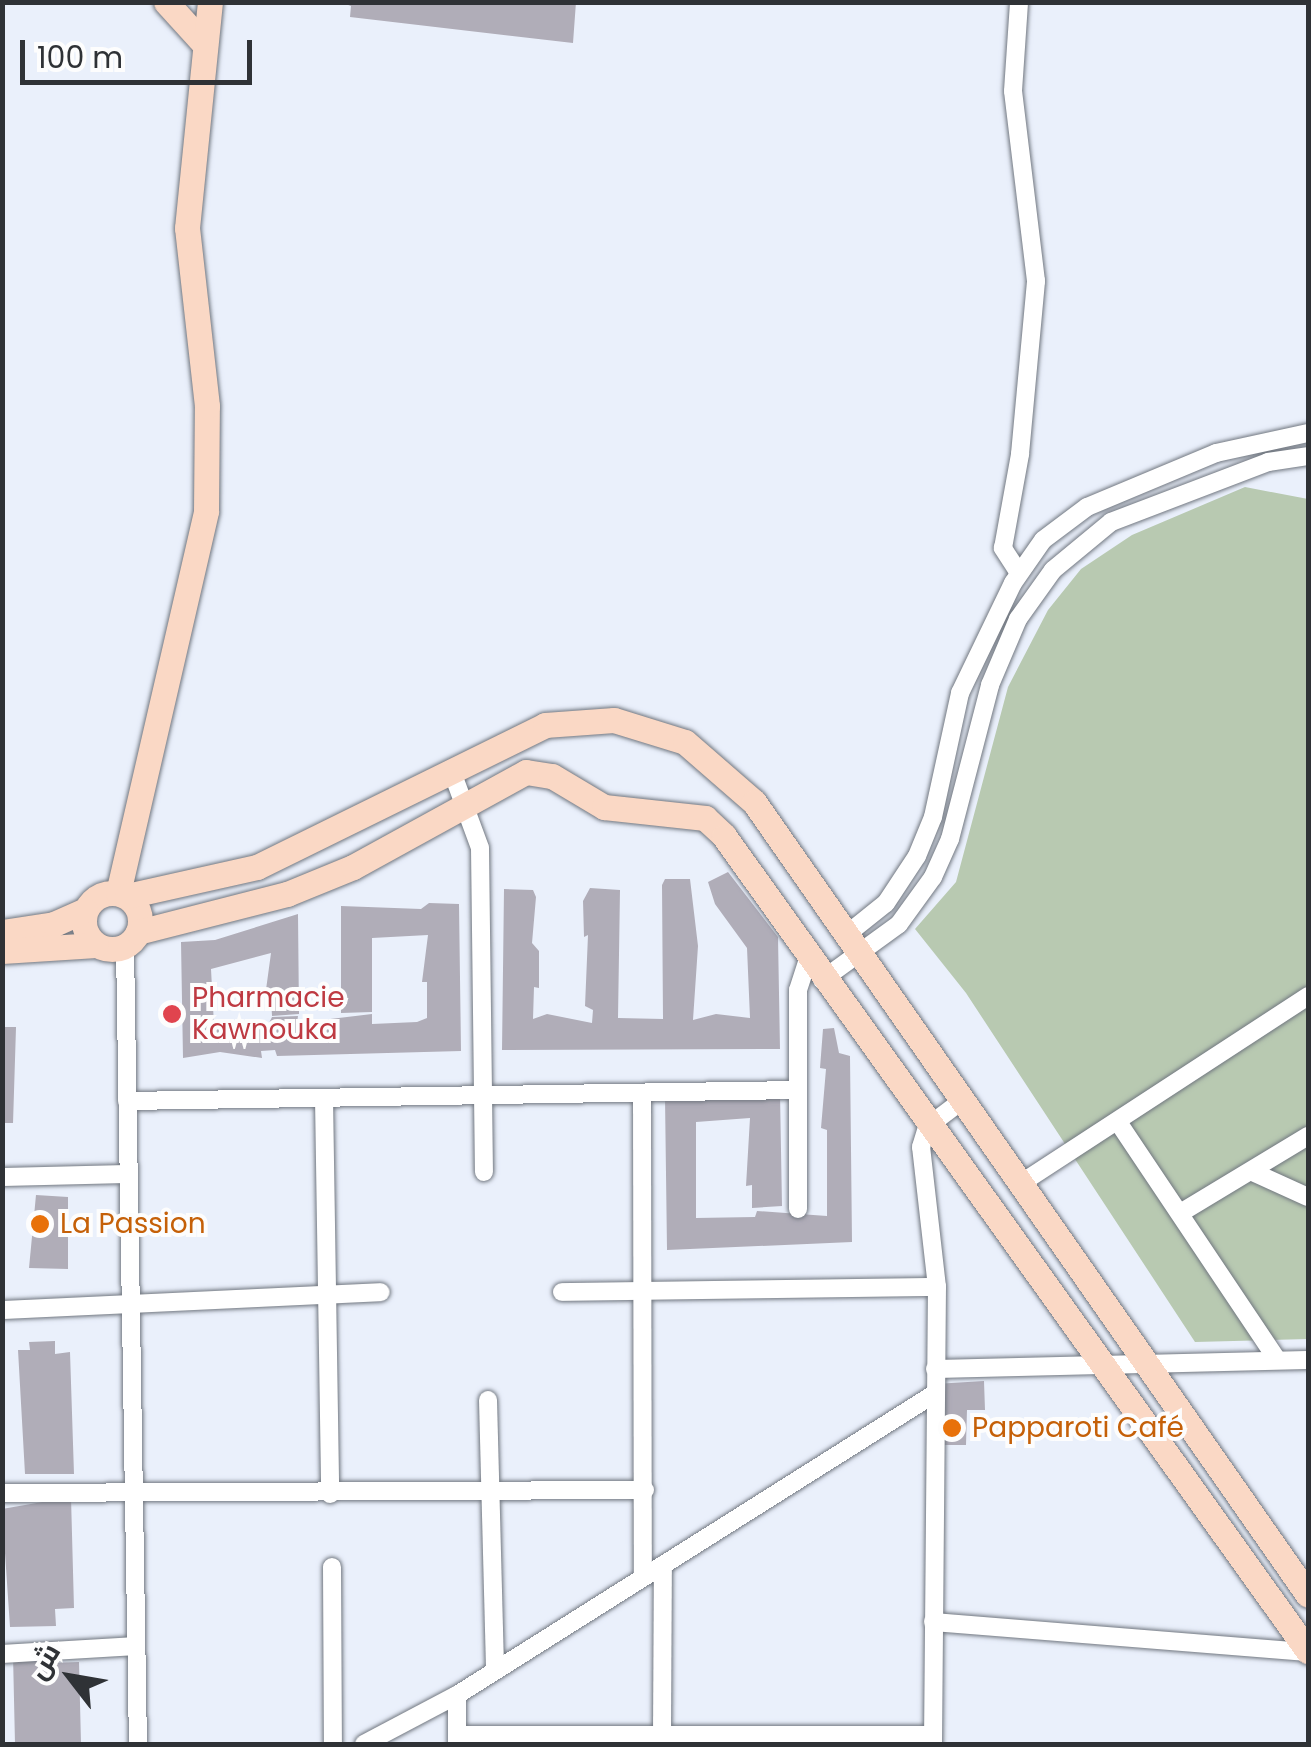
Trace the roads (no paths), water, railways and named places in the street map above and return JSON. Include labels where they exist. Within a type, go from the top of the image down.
[{"type":"street","points":[[166,2],[205,45]]},
{"type":"street","points":[[122,894],[206,511],[207,406],[187,228],[210,2]]},
{"type":"street","points":[[1018,573],[1003,548],[1020,454],[1036,281],[1013,91],[1019,2]]},
{"type":"street","points":[[852,945],[917,856],[933,817],[960,693],[1018,573],[1044,540],[1087,507],[1237,446],[1308,433]]},
{"type":"street","points":[[798,1209],[798,990],[815,969],[852,945],[898,924],[942,859],[990,685],[1018,619],[1053,570],[1112,522],[1268,462],[1308,456]]},
{"type":"street","points":[[552,776],[542,748],[559,722]]},
{"type":"street","points":[[2,932],[54,924],[85,910],[98,895],[122,894],[257,866],[517,734],[559,722],[642,725],[702,752],[754,802],[1153,1367],[1308,1595]]},
{"type":"street","points":[[451,769],[481,865],[484,1172]]},
{"type":"street","points":[[2,951],[131,939],[287,894],[353,866],[526,772],[552,776],[604,807],[696,814],[716,825],[928,1127],[1108,1367],[1308,1651]]},
{"type":"street","points":[[122,894],[139,912],[131,939],[127,1101],[138,1744]]},
{"type":"street","points":[[85,910],[84,929],[96,945]]},
{"type":"street","points":[[1023,1182],[1308,996]]},
{"type":"street","points":[[127,1101],[798,1090]]},
{"type":"street","points":[[642,1093],[643,1577]]},
{"type":"street","points":[[324,1098],[330,1494]]},
{"type":"street","points":[[457,1695],[457,1740],[662,1736],[691,1740],[932,1740],[937,1287],[922,1160],[928,1127],[964,1099]]},
{"type":"street","points":[[1118,1122],[1182,1212],[1276,1358]]},
{"type":"street","points":[[1182,1212],[1255,1173],[1308,1136]]},
{"type":"street","points":[[1255,1173],[1308,1198]]},
{"type":"street","points":[[2,1177],[128,1174]]},
{"type":"street","points":[[562,1292],[937,1287]]},
{"type":"street","points":[[2,1310],[382,1292]]},
{"type":"street","points":[[935,1369],[1153,1367],[1276,1358],[1308,1360]]},
{"type":"street","points":[[364,1744],[457,1695],[934,1394]]},
{"type":"street","points":[[488,1400],[494,1669]]},
{"type":"street","points":[[2,1493],[488,1494],[645,1490]]},
{"type":"street","points":[[662,1736],[663,1565]]},
{"type":"street","points":[[332,1567],[333,1744]]},
{"type":"street","points":[[933,1622],[1308,1651]]},
{"type":"street","points":[[2,1654],[136,1646]]},
{"type":"place","name":"Pharmacie Kawnouka","points":[[172,1014]]},
{"type":"place","name":"La Passion","points":[[40,1224]]},
{"type":"place","name":"Papparoti Café","points":[[952,1428]]}]
